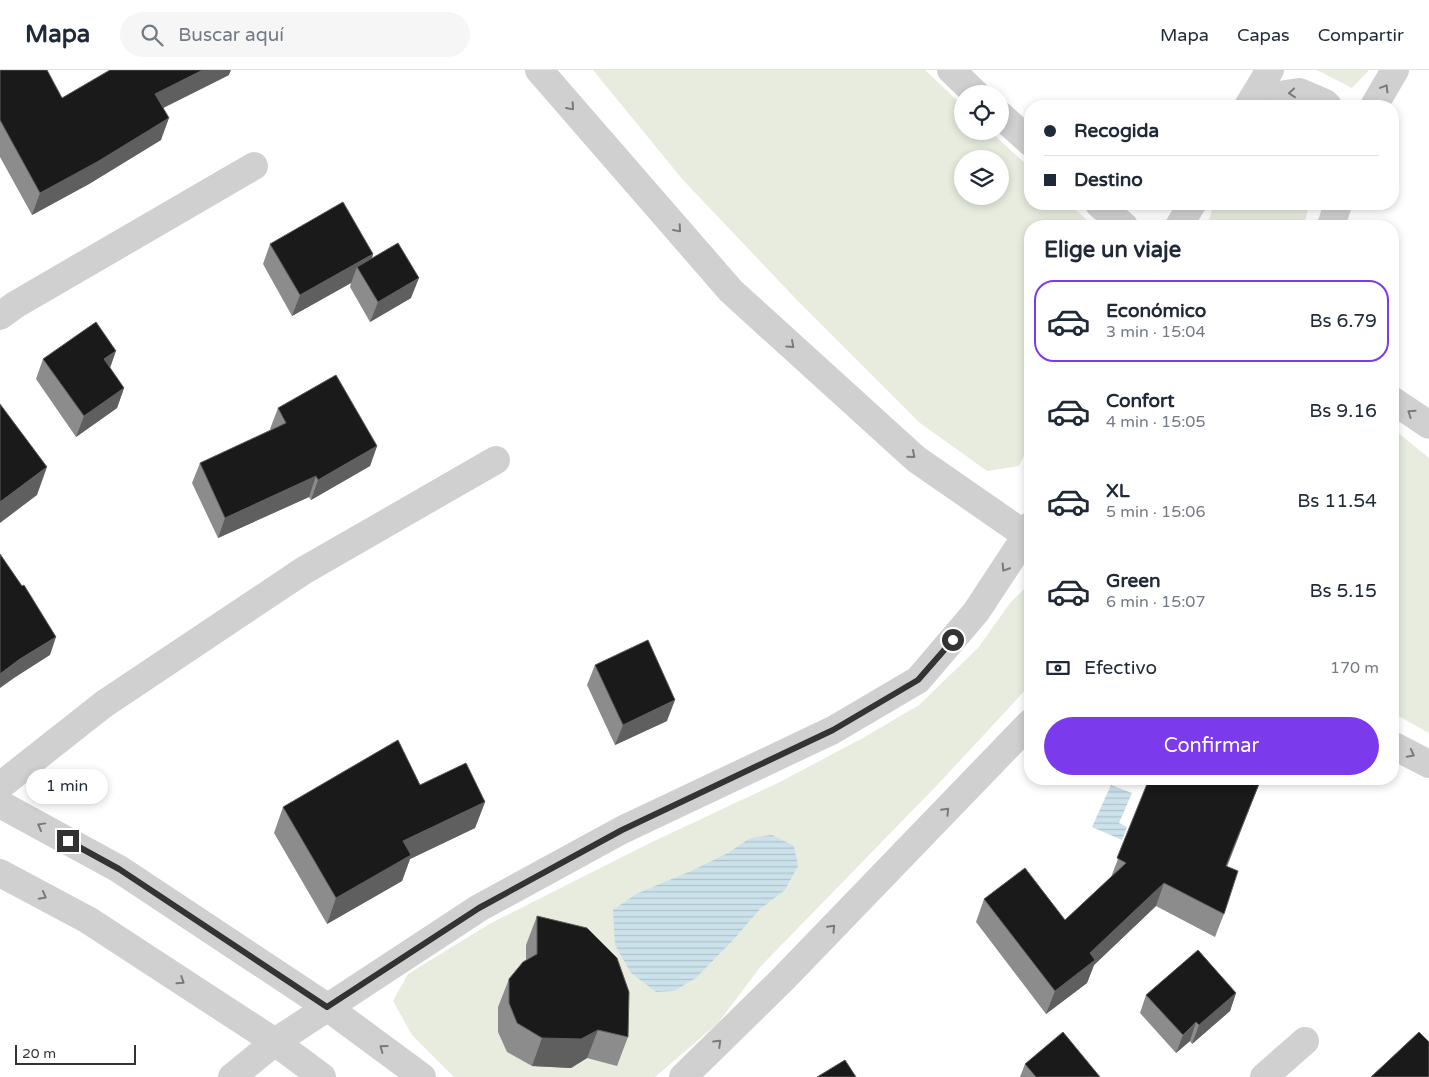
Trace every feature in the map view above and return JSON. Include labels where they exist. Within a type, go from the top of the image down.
[{"type":"street","points":[[539,70],[731,291],[916,459],[1024,530]]},
{"type":"street","points":[[951,70],[967,85]]},
{"type":"street","points":[[1253,100],[1270,70]]},
{"type":"street","points":[[1378,100],[1396,70]]},
{"type":"street","points":[[1264,100],[1298,92],[1318,100]]},
{"type":"street","points":[[1009,123],[1024,137]]},
{"type":"street","points":[[0,316],[15,305],[254,166]]},
{"type":"street","points":[[1106,210],[1117,220]]},
{"type":"street","points":[[1399,405],[1429,425]]},
{"type":"street","points":[[0,786],[104,704],[302,571],[496,460]]},
{"type":"street","points":[[232,1077],[275,1042],[479,908],[622,830],[833,730],[918,680],[976,612],[1024,540]]},
{"type":"street","points":[[683,1077],[783,979],[1024,728]]},
{"type":"street","points":[[1399,749],[1429,764]]},
{"type":"street","points":[[0,804],[119,869],[327,1007],[422,1077]]},
{"type":"street","points":[[0,873],[88,920],[275,1042],[322,1077]]},
{"type":"street","points":[[1264,1077],[1305,1041]]},
{"type":"shaded area","points":[[593,70],[925,70],[954,97],[954,140],[1000,140],[1024,162],[1024,210],[1076,210],[1087,220],[1024,220],[1024,456],[1019,466],[987,471],[920,423],[796,299],[683,180]]},
{"type":"shaded area","points":[[1317,70],[1369,70],[1352,88]]},
{"type":"shaded area","points":[[1212,210],[1308,210],[1305,220],[1209,220]]},
{"type":"shaded area","points":[[1399,434],[1429,458],[1429,733],[1399,716]]},
{"type":"shaded area","points":[[1024,589],[1024,691],[941,781],[761,966],[718,1023],[655,1077],[454,1077],[412,1035],[393,1001],[408,974],[491,923],[652,842],[778,783],[863,738],[919,705],[978,648],[1010,603]]},
{"type":"water","points":[[1111,785],[1132,793],[1119,823],[1127,827],[1122,840],[1092,827]]},
{"type":"water","points":[[772,835],[794,846],[798,866],[785,890],[760,909],[696,978],[674,991],[656,992],[631,973],[615,945],[613,910],[636,894],[728,853],[750,838]]},
{"type":"building","points":[[0,70],[47,70],[62,98],[110,70],[203,70],[155,94],[169,118],[97,162],[40,193],[0,120]]},
{"type":"building","points":[[343,202],[373,254],[300,295],[270,244]]},
{"type":"building","points":[[398,243],[419,278],[378,302],[357,267]]},
{"type":"building","points":[[96,322],[116,351],[104,359],[124,388],[84,416],[43,359]]},
{"type":"building","points":[[336,375],[377,446],[318,480],[316,476],[225,518],[200,463],[286,423],[278,408]]},
{"type":"building","points":[[0,404],[47,467],[0,502]]},
{"type":"building","points":[[0,554],[22,586],[24,585],[56,637],[0,674]]},
{"type":"building","points":[[648,640],[675,700],[623,725],[595,665]]},
{"type":"building","points":[[398,740],[420,785],[466,763],[485,802],[403,841],[411,855],[336,898],[283,807]]},
{"type":"building","points":[[1147,785],[1259,785],[1226,866],[1238,871],[1224,914],[1164,883],[1090,953],[1095,960],[1055,991],[984,899],[1025,868],[1065,920],[1126,863],[1117,858]]},
{"type":"building","points":[[537,916],[587,928],[617,958],[629,992],[628,1037],[598,1030],[581,1039],[542,1038],[517,1023],[509,1003],[509,979],[523,962],[537,954]]},
{"type":"building","points":[[1198,950],[1236,993],[1199,1025],[1196,1022],[1183,1035],[1146,995]]},
{"type":"building","points":[[1063,1032],[1100,1077],[1036,1077],[1025,1064]]},
{"type":"building","points":[[1419,1032],[1429,1042],[1429,1077],[1371,1077]]},
{"type":"building","points":[[845,1060],[856,1077],[817,1077]]},
{"type":"route","points":[[68,841],[119,869],[327,1007],[479,908],[622,830],[833,730],[918,680],[953,640]]}]
